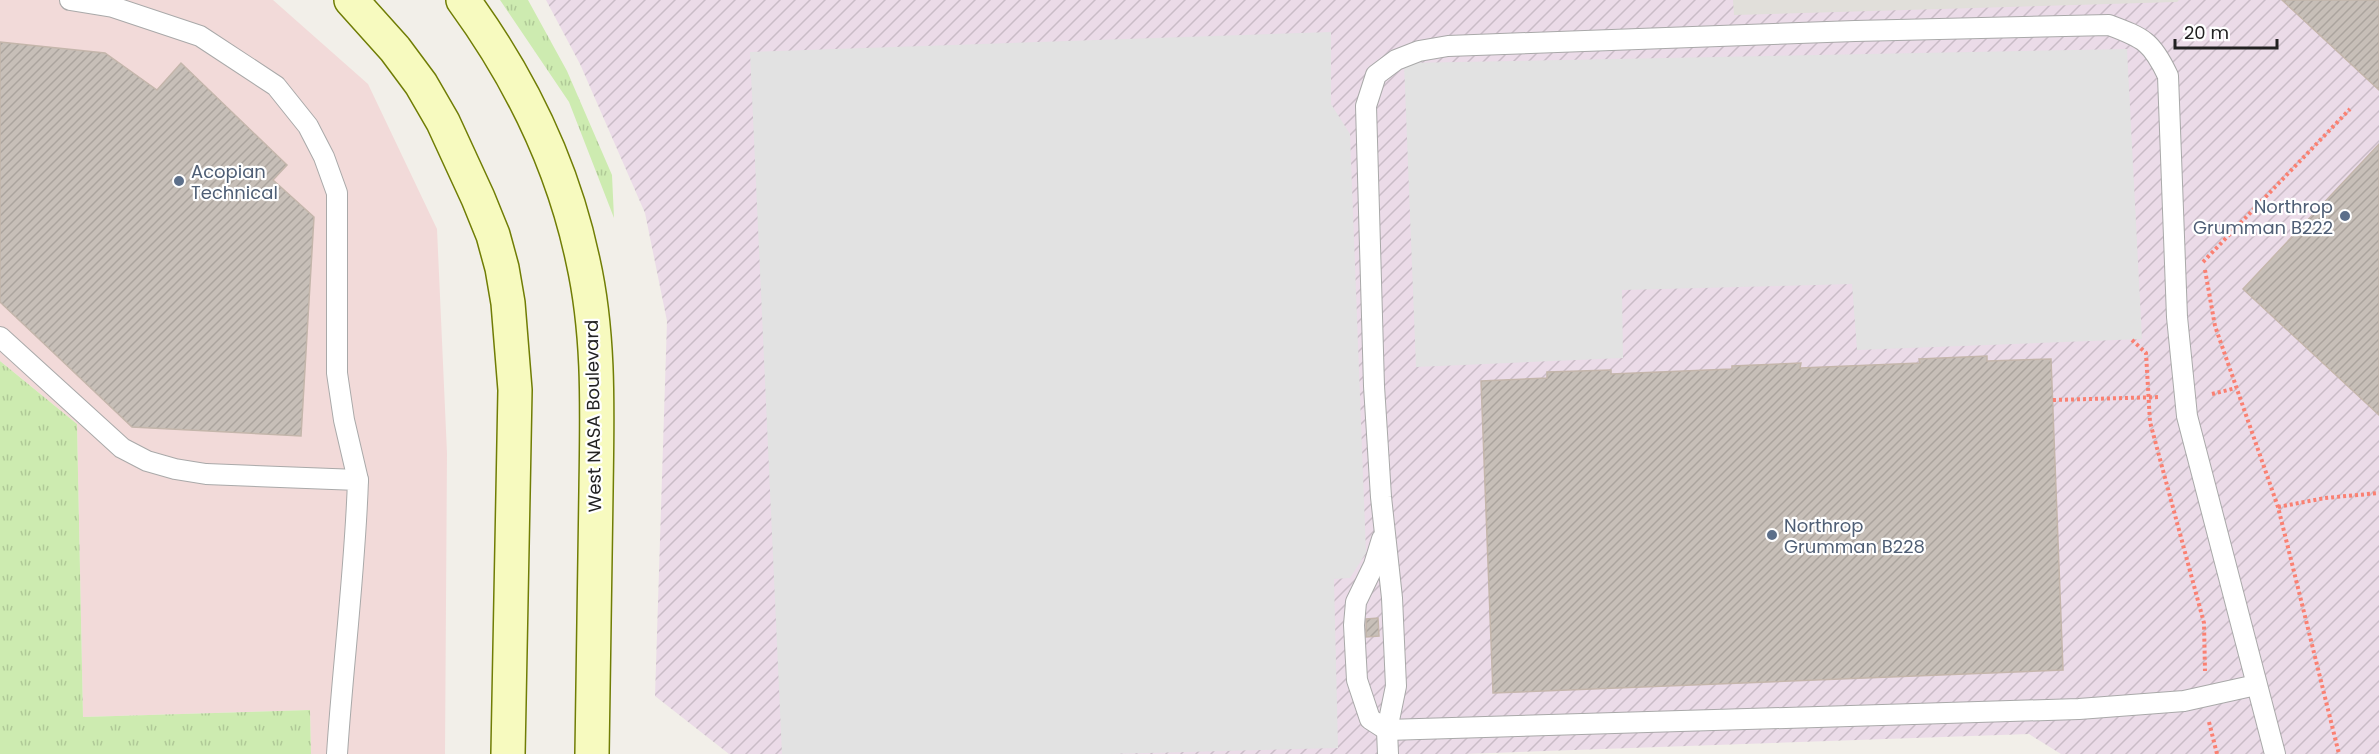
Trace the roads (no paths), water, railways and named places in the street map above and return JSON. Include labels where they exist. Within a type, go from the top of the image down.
[{"type":"main road","points":[[351,0],[395,49],[421,84],[443,122],[493,235],[502,268],[508,303],[515,390],[508,754]]},
{"type":"main road","name":"West NASA Boulevard","points":[[463,0],[489,35],[530,106],[563,190],[584,264],[593,333],[596,402],[592,754]]},
{"type":"lane","points":[[70,0],[113,7],[200,36],[276,86],[308,126],[324,157],[337,193],[337,373],[344,420],[358,480],[356,555],[344,661],[338,754]]},
{"type":"lane","points":[[1388,754],[1387,730],[1396,686],[1392,598],[1374,386],[1366,106],[1376,75],[1396,60],[1419,51],[1448,46],[1855,31],[2109,25],[2138,36],[2157,52],[2168,76],[2177,317],[2187,416],[2275,754]]},
{"type":"lane","points":[[0,337],[122,448],[147,461],[206,474],[358,480]]},
{"type":"lane","points":[[1385,528],[1374,565],[1356,602],[1354,625],[1357,680],[1370,719],[1387,730],[2079,709],[2184,701],[2256,684]]},
{"type":"place","name":"Acopian Technical","points":[[179,181]]},
{"type":"place","name":"Northrop Grumman B222","points":[[2345,216]]},
{"type":"place","name":"Northrop Grumman B228","points":[[1772,535]]}]
